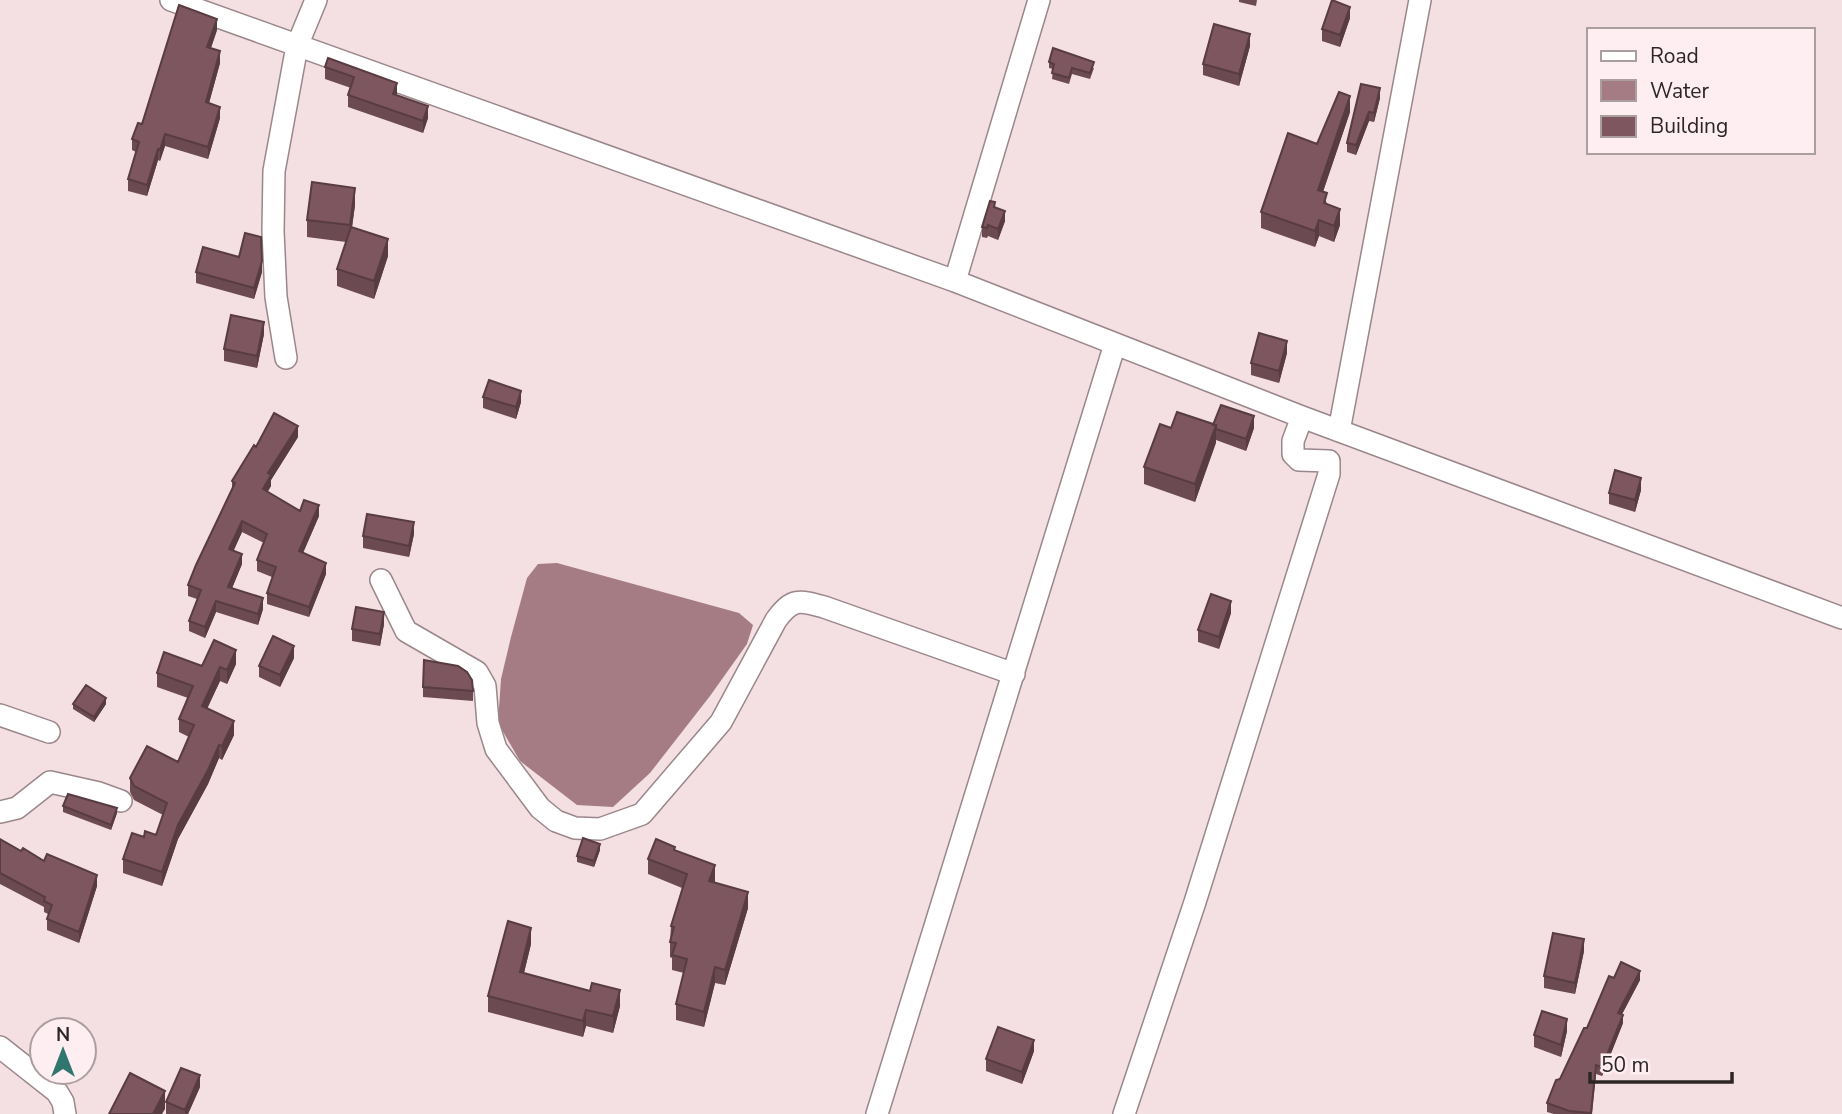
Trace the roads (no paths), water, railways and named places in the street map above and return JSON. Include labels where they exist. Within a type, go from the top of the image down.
[{"type":"street","points":[[172,0],[955,281],[1339,431],[1842,618]]},
{"type":"street","points":[[286,358],[276,297],[274,171],[297,46],[316,0]]},
{"type":"street","points":[[955,281],[1039,0]]},
{"type":"street","points":[[1339,431],[1420,0]]},
{"type":"street","points":[[877,1114],[1115,344]]},
{"type":"street","points":[[1124,1114],[1195,902],[1329,474],[1329,461],[1299,460],[1293,454],[1293,441],[1303,417]]},
{"type":"street","points":[[381,580],[406,631],[477,672],[485,686],[488,723],[496,748],[540,808],[556,821],[575,828],[600,829],[642,814],[722,722],[776,620],[786,606],[794,602],[807,602],[824,607],[1014,674]]},
{"type":"street","points":[[0,715],[49,732]]},
{"type":"street","points":[[0,812],[17,808],[50,782],[121,801]]},
{"type":"street","points":[[0,1046],[57,1092],[63,1102],[65,1114]]},
{"type":"water","points":[[557,563],[739,613],[753,625],[747,644],[710,696],[650,773],[613,807],[577,805],[520,761],[498,723],[501,679],[527,578],[538,564]]}]
